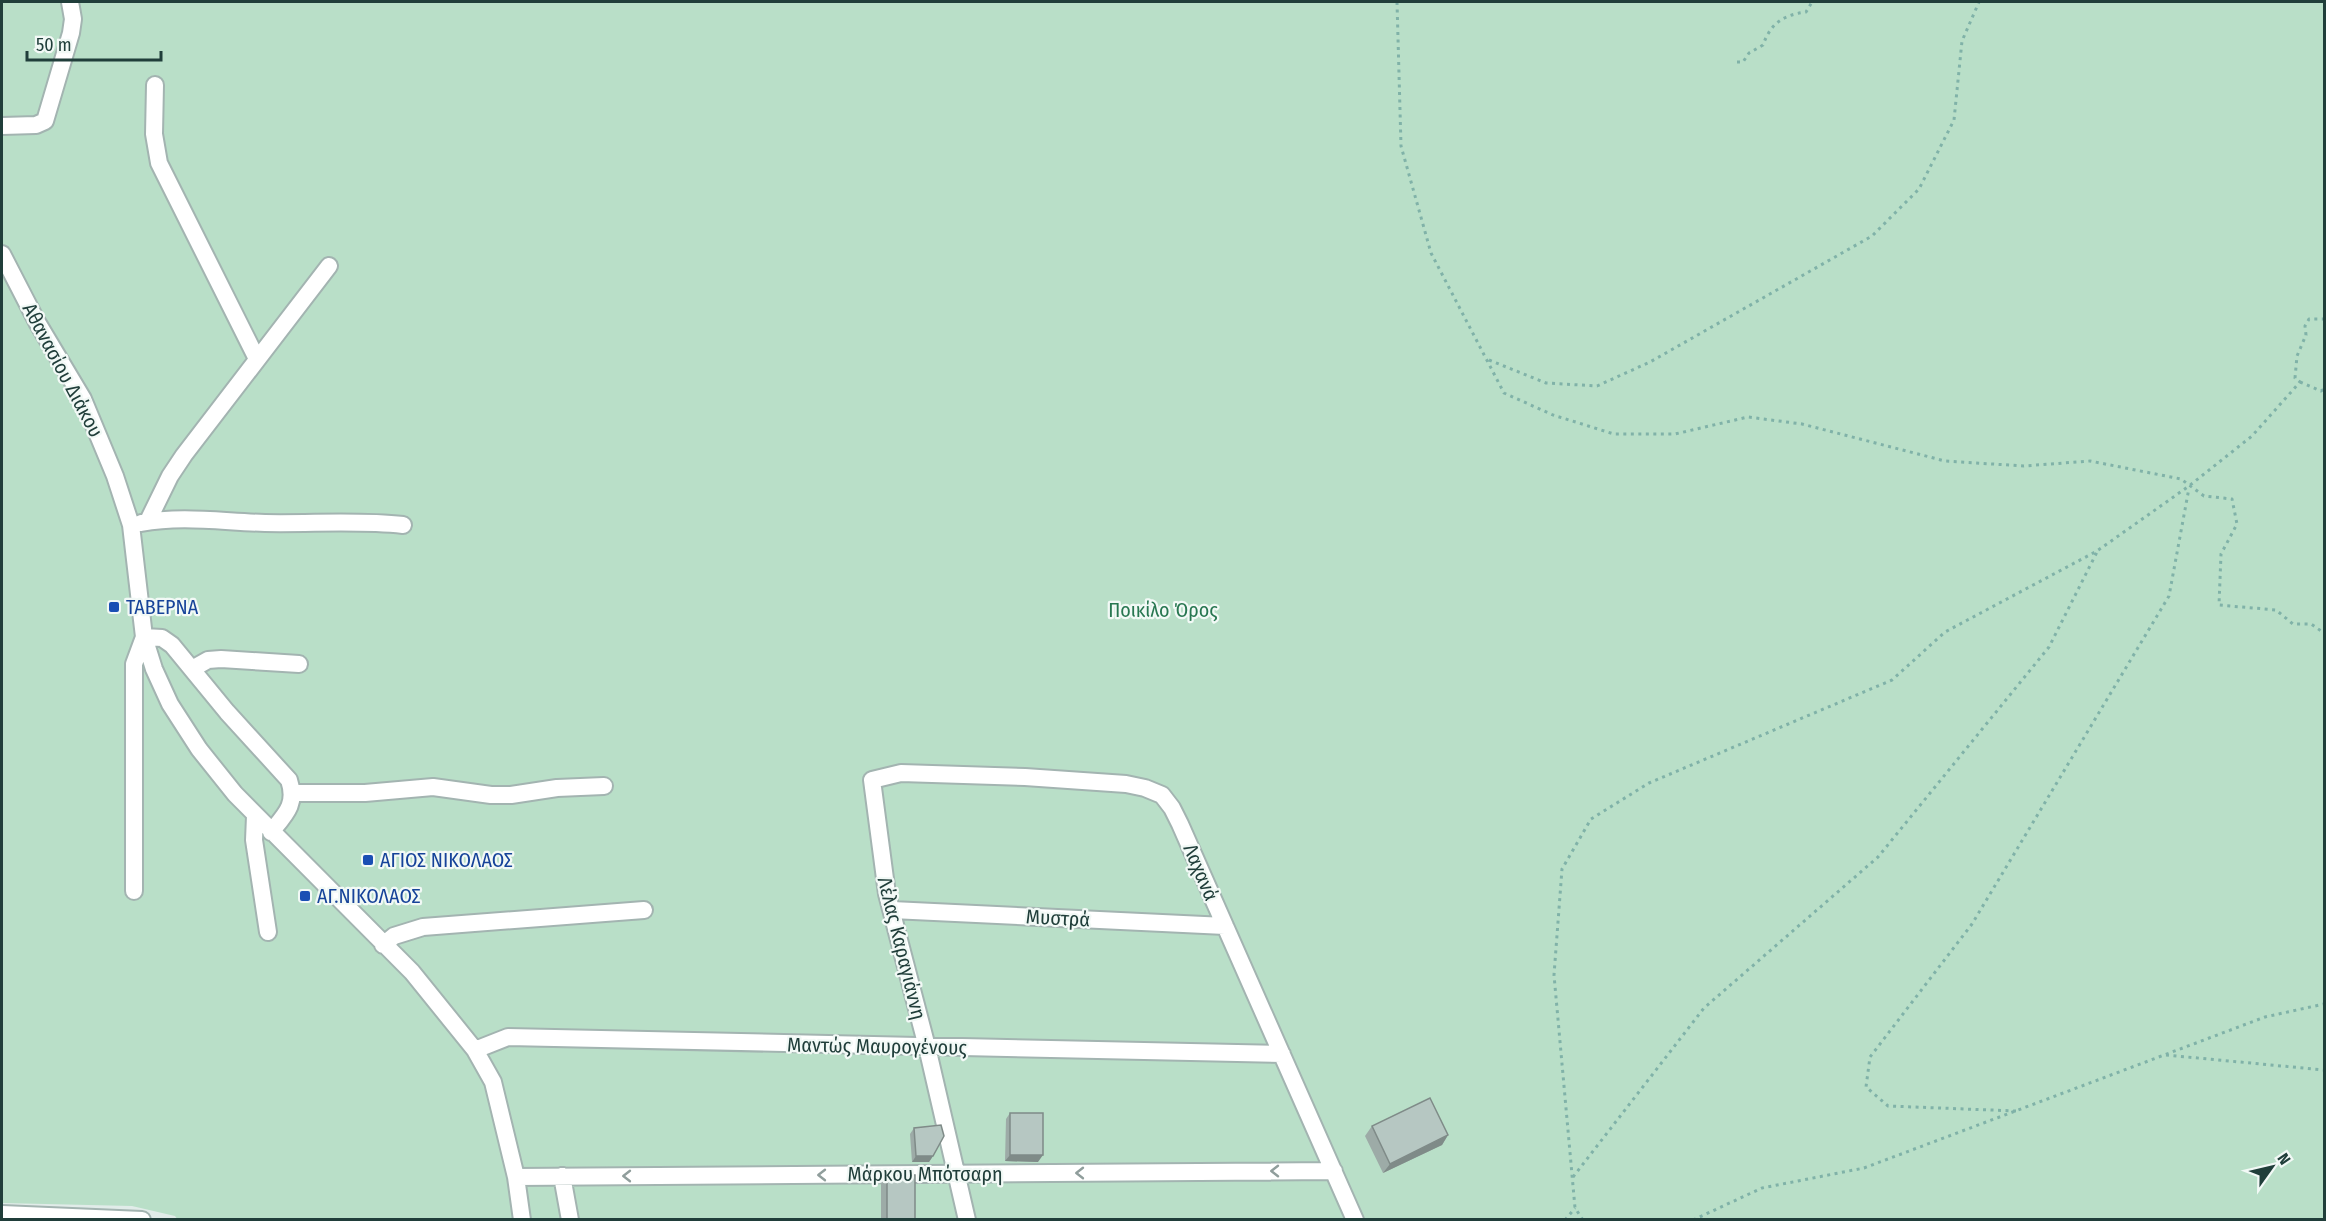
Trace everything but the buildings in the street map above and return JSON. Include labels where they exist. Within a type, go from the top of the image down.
[{"type":"street","points":[[2,126],[36,125],[45,121],[71,33],[73,19],[69,2]]},
{"type":"street","points":[[155,85],[155,141],[159,163],[257,359]]},
{"type":"street","name":"Αθανασίου Διάκου","points":[[2,254],[37,322],[91,416],[115,476],[131,525],[144,637],[154,669],[170,704],[199,749],[255,816],[412,972],[475,1050],[493,1082],[516,1177],[522,1220]]},
{"type":"street","points":[[148,521],[170,476],[329,266]]},
{"type":"street","points":[[131,525],[148,521],[204,520],[265,523],[371,522],[403,525]]},
{"type":"street","points":[[134,891],[134,664],[144,637],[162,638],[171,645],[227,712],[289,780],[293,793],[290,807],[271,832]]},
{"type":"street","points":[[192,669],[208,660],[221,659],[299,664]]},
{"type":"street","name":"Λαχανά","points":[[872,780],[901,773],[1024,777],[1126,784],[1162,795],[1180,824],[1355,1220]]},
{"type":"street","name":"Λέλας Καραγιάννη","points":[[872,780],[884,878],[927,1047],[967,1220]]},
{"type":"street","points":[[293,793],[365,793],[433,787],[491,795],[511,795],[557,788],[604,786]]},
{"type":"street","points":[[255,816],[254,840],[268,932]]},
{"type":"street","points":[[383,945],[394,936],[423,927],[644,910]]},
{"type":"street","name":"Μυστρά","points":[[892,910],[1225,926]]},
{"type":"street","name":"Μαντώς Μαυρογένους","points":[[475,1050],[508,1037],[1282,1054]]},
{"type":"street","name":"Μάρκου Μπότσαρη","points":[[516,1177],[1334,1171]]},
{"type":"street","points":[[562,1176],[570,1220]]},
{"type":"street","points":[[2,1214],[142,1220]]},
{"type":"path","points":[[1397,2],[1401,146],[1431,253],[1504,393],[1553,415],[1614,434],[1675,434],[1748,417],[1802,424],[1945,461],[2024,466],[2090,461],[2181,479],[2204,496],[2232,499],[2236,524],[2221,554],[2219,605],[2276,610],[2293,624],[2311,624],[2325,633]]},
{"type":"path","points":[[1737,62],[1743,62],[1749,53],[1763,45],[1768,30],[1789,14],[1806,12],[1812,2]]},
{"type":"path","points":[[1487,359],[1546,383],[1597,386],[1650,362],[1872,237],[1919,189],[1954,120],[1962,42],[1979,2]]},
{"type":"path","points":[[2325,319],[2309,319],[2305,326],[2306,335],[2297,356],[2295,378],[2321,391],[2325,389]]},
{"type":"path","points":[[1583,1220],[1575,1208],[1554,975],[1562,869],[1591,819],[1649,783],[1892,680],[1945,632],[2097,551],[2189,486],[2252,436],[2300,382]]},
{"type":"path","points":[[2016,1111],[1888,1106],[1866,1087],[1870,1057],[1972,924],[2169,597],[2189,486]]},
{"type":"path","points":[[1572,1179],[1704,1008],[1878,857],[2049,647],[2097,551]]},
{"type":"path","points":[[1692,1220],[1762,1188],[1864,1168],[2265,1017],[2325,1004]]},
{"type":"path","points":[[2164,1055],[2325,1070]]},
{"type":"path","points":[[1565,1220],[1575,1208]]},
{"type":"green space","name":"Ποικίλο Όρος","points":[[2,2],[2324,2],[2324,1219],[178,1220],[175,1216],[132,1206],[2,1203]]},
{"type":"place","name":"ΤΑΒΕΡΝΑ","points":[[114,607]]},
{"type":"place","name":"ΑΓΙΟΣ ΝΙΚΟΛΑΟΣ","points":[[368,860]]},
{"type":"place","name":"ΑΓ.ΝΙΚΟΛΑΟΣ","points":[[305,896]]}]
